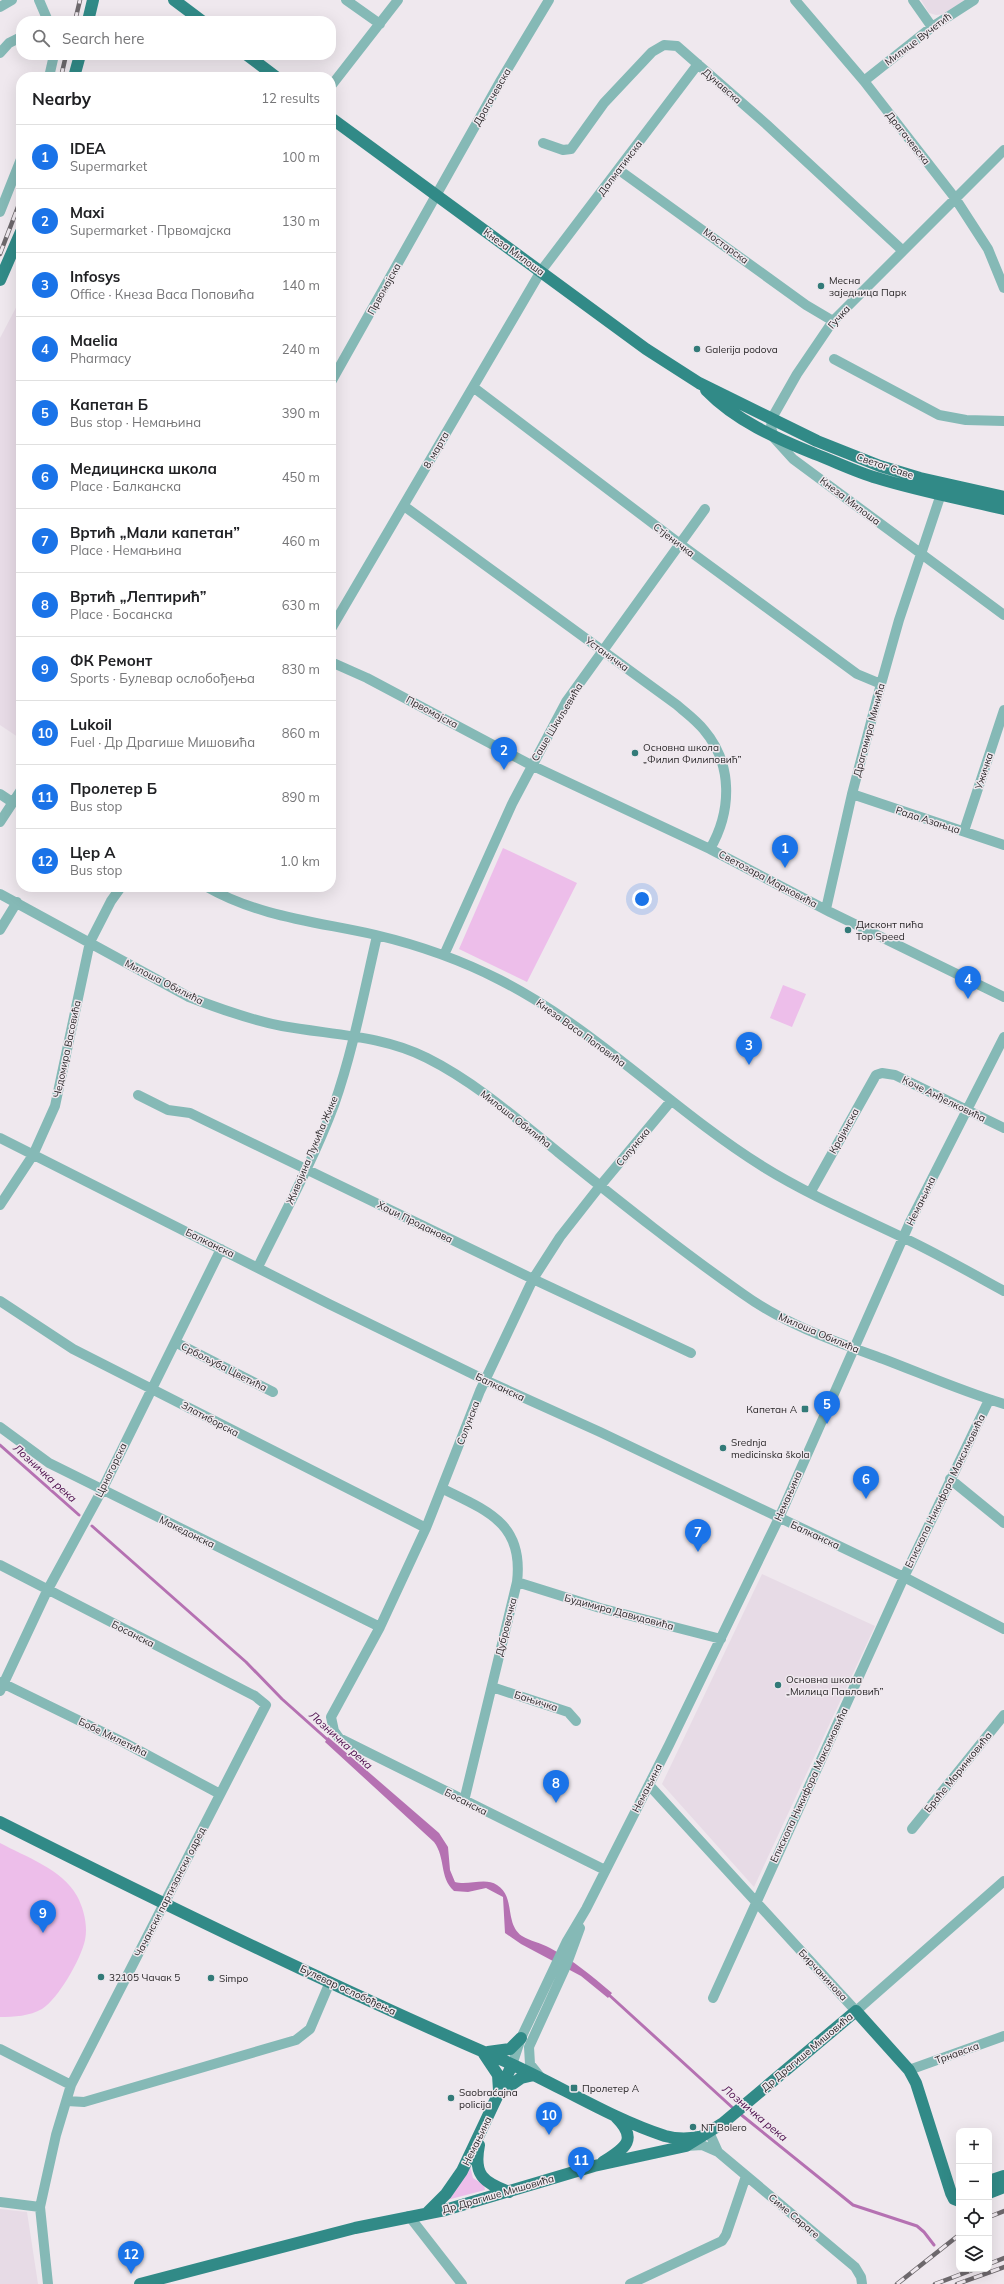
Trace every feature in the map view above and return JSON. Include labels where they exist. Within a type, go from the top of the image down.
[{"type":"main road","points":[[89,16],[94,0]]},
{"type":"main road","points":[[174,0],[195,16]]},
{"type":"main road","points":[[75,72],[79,60]]},
{"type":"main road","points":[[254,60],[269,72]]},
{"type":"main road","name":"Кнеза Милоша","points":[[336,122],[646,349],[699,384],[772,418]]},
{"type":"main road","points":[[0,280],[16,243]]},
{"type":"main road","name":"Кнеза Милоша","points":[[699,384],[716,401],[774,438]]},
{"type":"main road","name":"Светог Саве","points":[[772,418],[817,441],[880,466],[1004,509]]},
{"type":"main road","name":"Светог Саве","points":[[774,438],[876,478],[943,489],[1004,496]]},
{"type":"main road","name":"Булевар ослобођења","points":[[0,1822],[164,1904],[330,1982],[512,2064],[614,2114],[665,2136],[685,2138],[706,2134]]},
{"type":"main road","name":"Бирчанинова","points":[[856,2011],[909,2070],[916,2083],[956,2195]]},
{"type":"main road","name":"Др Драгише Мишовића","points":[[140,2284],[355,2228],[409,2216],[426,2214],[510,2192],[596,2165],[686,2146],[706,2134],[737,2111],[856,2011]]},
{"type":"main road","points":[[481,2051],[505,2051],[515,2046],[521,2038]]},
{"type":"main road","points":[[481,2051],[490,2060],[498,2074],[499,2094]]},
{"type":"main road","name":"Немањина","points":[[426,2214],[454,2184],[480,2136],[512,2064]]},
{"type":"main road","points":[[499,2094],[521,2078],[539,2078]]},
{"type":"main road","points":[[596,2165],[624,2147],[628,2140],[628,2132],[614,2114]]},
{"type":"main road","points":[[480,2136],[477,2155],[480,2174],[492,2185],[510,2192]]},
{"type":"main road","points":[[992,2180],[1004,2176]]},
{"type":"main road","points":[[992,2192],[1004,2187]]},
{"type":"street","points":[[0,7],[12,0]]},
{"type":"street","points":[[39,0],[46,16]]},
{"type":"street","points":[[346,0],[380,24]]},
{"type":"street","points":[[336,80],[398,0]]},
{"type":"street","name":"Драгачевска","points":[[437,195],[501,80],[549,0]]},
{"type":"street","name":"Драгачевска","points":[[795,0],[864,81],[955,198],[988,249],[1004,288]]},
{"type":"street","points":[[913,0],[932,27]]},
{"type":"street","name":"Милице Вучетић","points":[[864,81],[932,27],[974,0]]},
{"type":"street","points":[[0,53],[9,43],[16,40]]},
{"type":"street","name":"Дунавска","points":[[543,143],[562,150],[571,149],[604,103],[658,47],[669,45],[677,46],[766,124],[902,250]]},
{"type":"street","points":[[49,72],[53,60]]},
{"type":"street","name":"Далматинска","points":[[541,271],[698,64]]},
{"type":"street","name":"Гучка","points":[[772,418],[797,374],[833,321],[878,277],[902,250],[1004,150]]},
{"type":"street","points":[[0,212],[3,199],[16,170]]},
{"type":"street","name":"Мостарска","points":[[619,170],[806,305],[833,321]]},
{"type":"street","name":"Првомајска","points":[[336,373],[437,195]]},
{"type":"street","name":"8. марта","points":[[336,622],[541,271]]},
{"type":"street","points":[[834,359],[939,415],[966,420],[1004,421]]},
{"type":"street","name":"Стјеничка","points":[[472,387],[680,544],[857,674],[881,684]]},
{"type":"street","points":[[772,418],[771,427],[774,438]]},
{"type":"street","name":"Кнеза Милоша","points":[[774,438],[794,458],[920,554],[1004,615]]},
{"type":"street","name":"Драгомира Минића","points":[[826,909],[852,794],[881,684],[920,554],[943,489]]},
{"type":"street","name":"Устаничка","points":[[404,506],[677,705],[695,720],[714,743],[725,771],[727,790],[724,817],[710,849]]},
{"type":"street","name":"Саше Шкиљевића","points":[[444,955],[531,765],[566,702],[705,509]]},
{"type":"street","name":"Првомајска","points":[[336,664],[367,678],[531,765]]},
{"type":"street","name":"Ужичка","points":[[964,832],[1004,710]]},
{"type":"street","name":"Светозара Марковића","points":[[531,765],[710,849],[826,909],[1004,996]]},
{"type":"street","points":[[0,794],[12,802]]},
{"type":"street","name":"Рада Азањца","points":[[852,794],[1004,845]]},
{"type":"street","points":[[0,822],[16,797]]},
{"type":"street","name":"Чедомира Васовића","points":[[0,1205],[33,1155],[55,1106],[90,942],[111,901],[117,892]]},
{"type":"street","name":"Кнеза Васа Поповића","points":[[216,892],[256,909],[377,936],[444,955],[500,980],[561,1016],[671,1101],[763,1167],[810,1193],[903,1237],[1004,1291]]},
{"type":"street","name":"Милоша Обилића","points":[[0,894],[189,997],[216,1008],[282,1026],[354,1036],[401,1046],[446,1068],[501,1106],[600,1186],[744,1295],[805,1328],[989,1400],[1004,1404]]},
{"type":"street","points":[[0,930],[17,902]]},
{"type":"street","name":"Живојина Лукића Жике","points":[[258,1267],[306,1169],[334,1106],[354,1036],[377,936]]},
{"type":"street","name":"Немањина","points":[[512,2064],[521,2038],[567,1941],[586,1909],[721,1639],[778,1518],[903,1237],[966,1109],[1004,1037]]},
{"type":"street","name":"Коче Анђелковића","points":[[882,1072],[895,1075],[1004,1128]]},
{"type":"street","name":"Крајинска","points":[[810,1193],[876,1076],[882,1072]]},
{"type":"street","name":"Хаџи Проданова","points":[[138,1095],[168,1110],[190,1113],[533,1279],[691,1353]]},
{"type":"street","name":"Солунска","points":[[333,1728],[332,1713],[380,1627],[426,1528],[443,1489],[485,1380],[533,1279],[560,1237],[600,1186],[671,1101]]},
{"type":"street","name":"Балканска","points":[[0,1138],[485,1380],[600,1432],[904,1577],[1004,1629]]},
{"type":"street","name":"Црногорска","points":[[1,1686],[47,1591],[102,1490],[151,1388],[221,1249]]},
{"type":"street","name":"Златиборска","points":[[0,1302],[73,1349],[426,1528]]},
{"type":"street","name":"Србољуба Цветића","points":[[175,1342],[273,1392]]},
{"type":"street","name":"Епископа Никифора Максимовића","points":[[713,1998],[755,1902],[904,1577],[989,1400]]},
{"type":"street","name":"Македонска","points":[[0,1427],[49,1463],[380,1627]]},
{"type":"street","points":[[950,1479],[1004,1523]]},
{"type":"street","name":"Дубровачка","points":[[443,1489],[486,1510],[500,1521],[514,1542],[518,1554],[517,1582],[464,1801]]},
{"type":"street","name":"Босанска","points":[[0,1565],[47,1591],[255,1696],[266,1705]]},
{"type":"street","name":"Будимира Давидовића","points":[[517,1582],[600,1608],[721,1639]]},
{"type":"street","name":"Бобе Милетића","points":[[1,1686],[123,1742],[220,1794]]},
{"type":"street","name":"Бањичка","points":[[492,1687],[568,1712],[576,1721]]},
{"type":"street","name":"Чачански партизански одред","points":[[48,2284],[40,2207],[56,2135],[71,2085],[266,1705]]},
{"type":"street","name":"Браће Маринковића","points":[[912,1829],[1004,1715]]},
{"type":"street","name":"Босанска","points":[[333,1728],[339,1738],[605,1870]]},
{"type":"street","name":"Бирчанинова","points":[[649,1785],[856,2011]]},
{"type":"street","name":"Др Драгише Мишовића","points":[[856,2011],[1004,1881]]},
{"type":"street","name":"Немањина","points":[[539,2078],[530,2064],[529,2047],[566,1966],[586,1909]]},
{"type":"street","points":[[67,2101],[84,2102],[296,2040],[310,2029],[330,1982]]},
{"type":"street","name":"Трнавска","points":[[909,2070],[1004,2036]]},
{"type":"street","points":[[0,2049],[71,2085]]},
{"type":"street","name":"Симе Сараге","points":[[706,2134],[718,2152],[855,2267],[861,2277],[862,2284]]},
{"type":"street","name":"Симе Сараге","points":[[686,2146],[702,2145],[718,2152]]},
{"type":"street","points":[[630,2284],[722,2241],[726,2235],[746,2176]]},
{"type":"street","points":[[0,2202],[40,2207]]},
{"type":"street","points":[[409,2216],[462,2284]]},
{"type":"shaded area","points":[[921,0],[965,0],[944,14],[936,15],[929,13]]},
{"type":"shaded area","points":[[16,308],[16,736],[0,725],[0,338]]},
{"type":"shaded area","points":[[503,848],[577,883],[527,982],[459,949]]},
{"type":"shaded area","points":[[783,985],[806,994],[792,1027],[770,1018]]},
{"type":"shaded area","name":"Основна школа „Милица Павловић”","points":[[762,1574],[875,1626],[754,1887],[662,1784]]},
{"type":"shaded area","points":[[328,1737],[439,1833],[448,1847],[450,1870],[455,1882],[487,1882],[497,1885],[503,1890],[506,1896],[509,1903],[513,1924],[517,1931],[522,1936],[550,1948],[582,1969],[612,1993],[608,1998],[581,1976],[521,1944],[505,1933],[503,1897],[486,1888],[468,1892],[454,1891],[446,1880],[440,1854],[434,1842],[325,1742]]},
{"type":"shaded area","points":[[0,1843],[43,1865],[62,1878],[77,1896],[82,1906],[86,1923],[86,1935],[83,1948],[74,1968],[62,1988],[42,2009],[27,2015],[0,2017]]},
{"type":"shaded area","points":[[470,2166],[473,2178],[484,2185],[485,2190],[447,2200]]},
{"type":"shaded area","points":[[0,2209],[27,2212],[38,2284],[0,2284]]},
{"type":"waterway","name":"Лозничка река","points":[[0,1445],[79,1515]]},
{"type":"waterway","name":"Лозничка река","points":[[92,1526],[246,1662],[282,1699],[329,1741]]},
{"type":"waterway","name":"Лозничка река","points":[[608,1994],[734,2109]]},
{"type":"waterway","name":"Лозничка река","points":[[739,2113],[853,2205],[917,2226],[924,2232],[934,2245]]},
{"type":"railway","points":[[76,16],[80,0]]},
{"type":"railway","points":[[62,72],[65,60]]},
{"type":"railway","points":[[0,254],[16,212]]},
{"type":"railway","points":[[992,2216],[1004,2211]]},
{"type":"railway","points":[[897,2284],[958,2236]]},
{"type":"railway","points":[[992,2263],[1004,2258]]},
{"type":"railway","points":[[957,2284],[1004,2267]]},
{"type":"railway","points":[[935,2284],[967,2272]]},
{"type":"place","name":"Месна заједница Парк","points":[[821,286]]},
{"type":"place","name":"Galerija podova","points":[[697,349]]},
{"type":"place","name":"Основна школа „Филип Филиповић”","points":[[635,753]]},
{"type":"place","name":"Maxi","points":[[504,770]]},
{"type":"place","name":"IDEA","points":[[785,868]]},
{"type":"place","name":"Дисконт пића Top Speed","points":[[848,930]]},
{"type":"place","name":"Maelia","points":[[968,999]]},
{"type":"place","name":"Infosys","points":[[749,1065]]},
{"type":"place","name":"Капетан А","points":[[805,1409]]},
{"type":"place","name":"Капетан Б","points":[[827,1424]]},
{"type":"place","name":"Srednja medicinska škola","points":[[723,1448]]},
{"type":"place","name":"Медицинска школа","points":[[866,1499]]},
{"type":"place","name":"Вртић „Мали капетан”","points":[[698,1552]]},
{"type":"place","name":"Основна школа „Милица Павловић”","points":[[778,1685]]},
{"type":"place","name":"Вртић „Лептирић”","points":[[556,1803]]},
{"type":"place","name":"ФК Ремонт","points":[[43,1933]]},
{"type":"place","name":"32105 Чачак 5","points":[[101,1977]]},
{"type":"place","name":"Simpo","points":[[211,1978]]},
{"type":"place","name":"Пролетер А","points":[[574,2088]]},
{"type":"place","name":"Saobraćajna policija","points":[[451,2098]]},
{"type":"place","name":"NT Bolero","points":[[693,2127]]},
{"type":"place","name":"Lukoil","points":[[549,2135]]},
{"type":"place","name":"Пролетер Б","points":[[581,2180]]},
{"type":"place","name":"Цер А","points":[[131,2274]]}]
